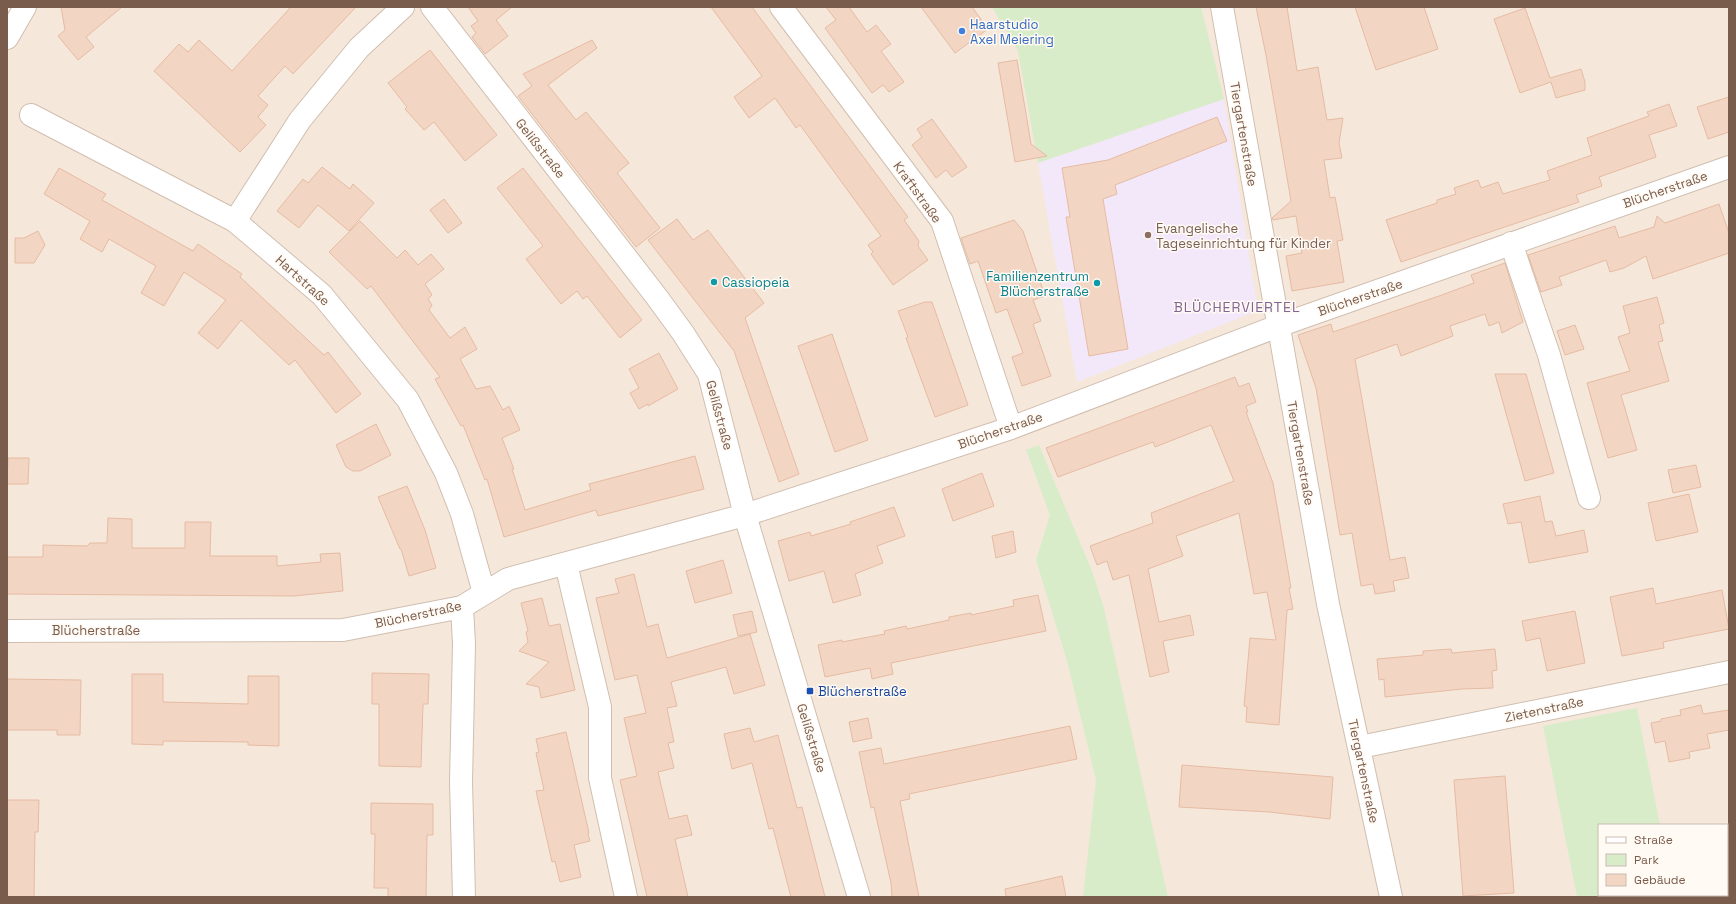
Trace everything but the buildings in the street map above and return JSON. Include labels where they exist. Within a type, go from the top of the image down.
[{"type":"street","points":[[7,38],[25,7]]},
{"type":"street","points":[[235,221],[300,120],[359,48],[403,7]]},
{"type":"street","name":"Gelißstraße","points":[[432,7],[656,296],[683,333],[709,374],[746,515],[859,897]]},
{"type":"street","name":"Kraftstraße","points":[[781,7],[942,221],[1011,428]]},
{"type":"street","name":"Tiergartenstraße","points":[[1222,7],[1328,604],[1360,747],[1391,897]]},
{"type":"street","name":"Hartstraße","points":[[31,115],[235,221],[322,295],[408,400],[446,472],[462,514],[484,593]]},
{"type":"street","name":"Blücherstraße","points":[[7,630],[343,630],[462,607],[508,579],[746,515],[1011,428],[1278,326],[1729,167]]},
{"type":"street","points":[[1511,243],[1549,355],[1589,498]]},
{"type":"street","points":[[566,564],[600,707],[600,778],[626,897]]},
{"type":"street","points":[[462,607],[464,644],[462,782],[464,897]]},
{"type":"street","name":"Zietenstraße","points":[[1360,747],[1729,672]]},
{"type":"shaded area","points":[[31,7],[1729,7],[1729,897],[7,897],[7,25]]},
{"type":"shaded area","name":"Evangelische Tageseinrichtung für Kinder","points":[[1224,99],[1257,306],[1252,313],[1077,382],[1038,163]]},
{"type":"green space","points":[[992,7],[1201,7],[1224,99],[1038,163],[1018,51]]},
{"type":"green space","points":[[1039,445],[1092,571],[1104,608],[1168,897],[1083,897],[1096,780],[1067,661],[1036,560],[1050,515],[1026,450]]},
{"type":"green space","points":[[1637,708],[1660,824],[1598,824],[1598,896],[1635,896],[1577,897],[1543,726]]},
{"type":"place","name":"Haarstudio Axel Meiering","points":[[962,31]]},
{"type":"place","name":"Evangelische Tageseinrichtung für Kinder","points":[[1148,235]]},
{"type":"place","name":"Cassiopeia","points":[[714,282]]},
{"type":"place","name":"Familienzentrum Blücherstraße","points":[[1097,283]]},
{"type":"place","name":"Blücherstraße","points":[[810,691]]},
{"type":"district","name":"BLÜCHERVIERTEL","points":[[1237,307]]}]
